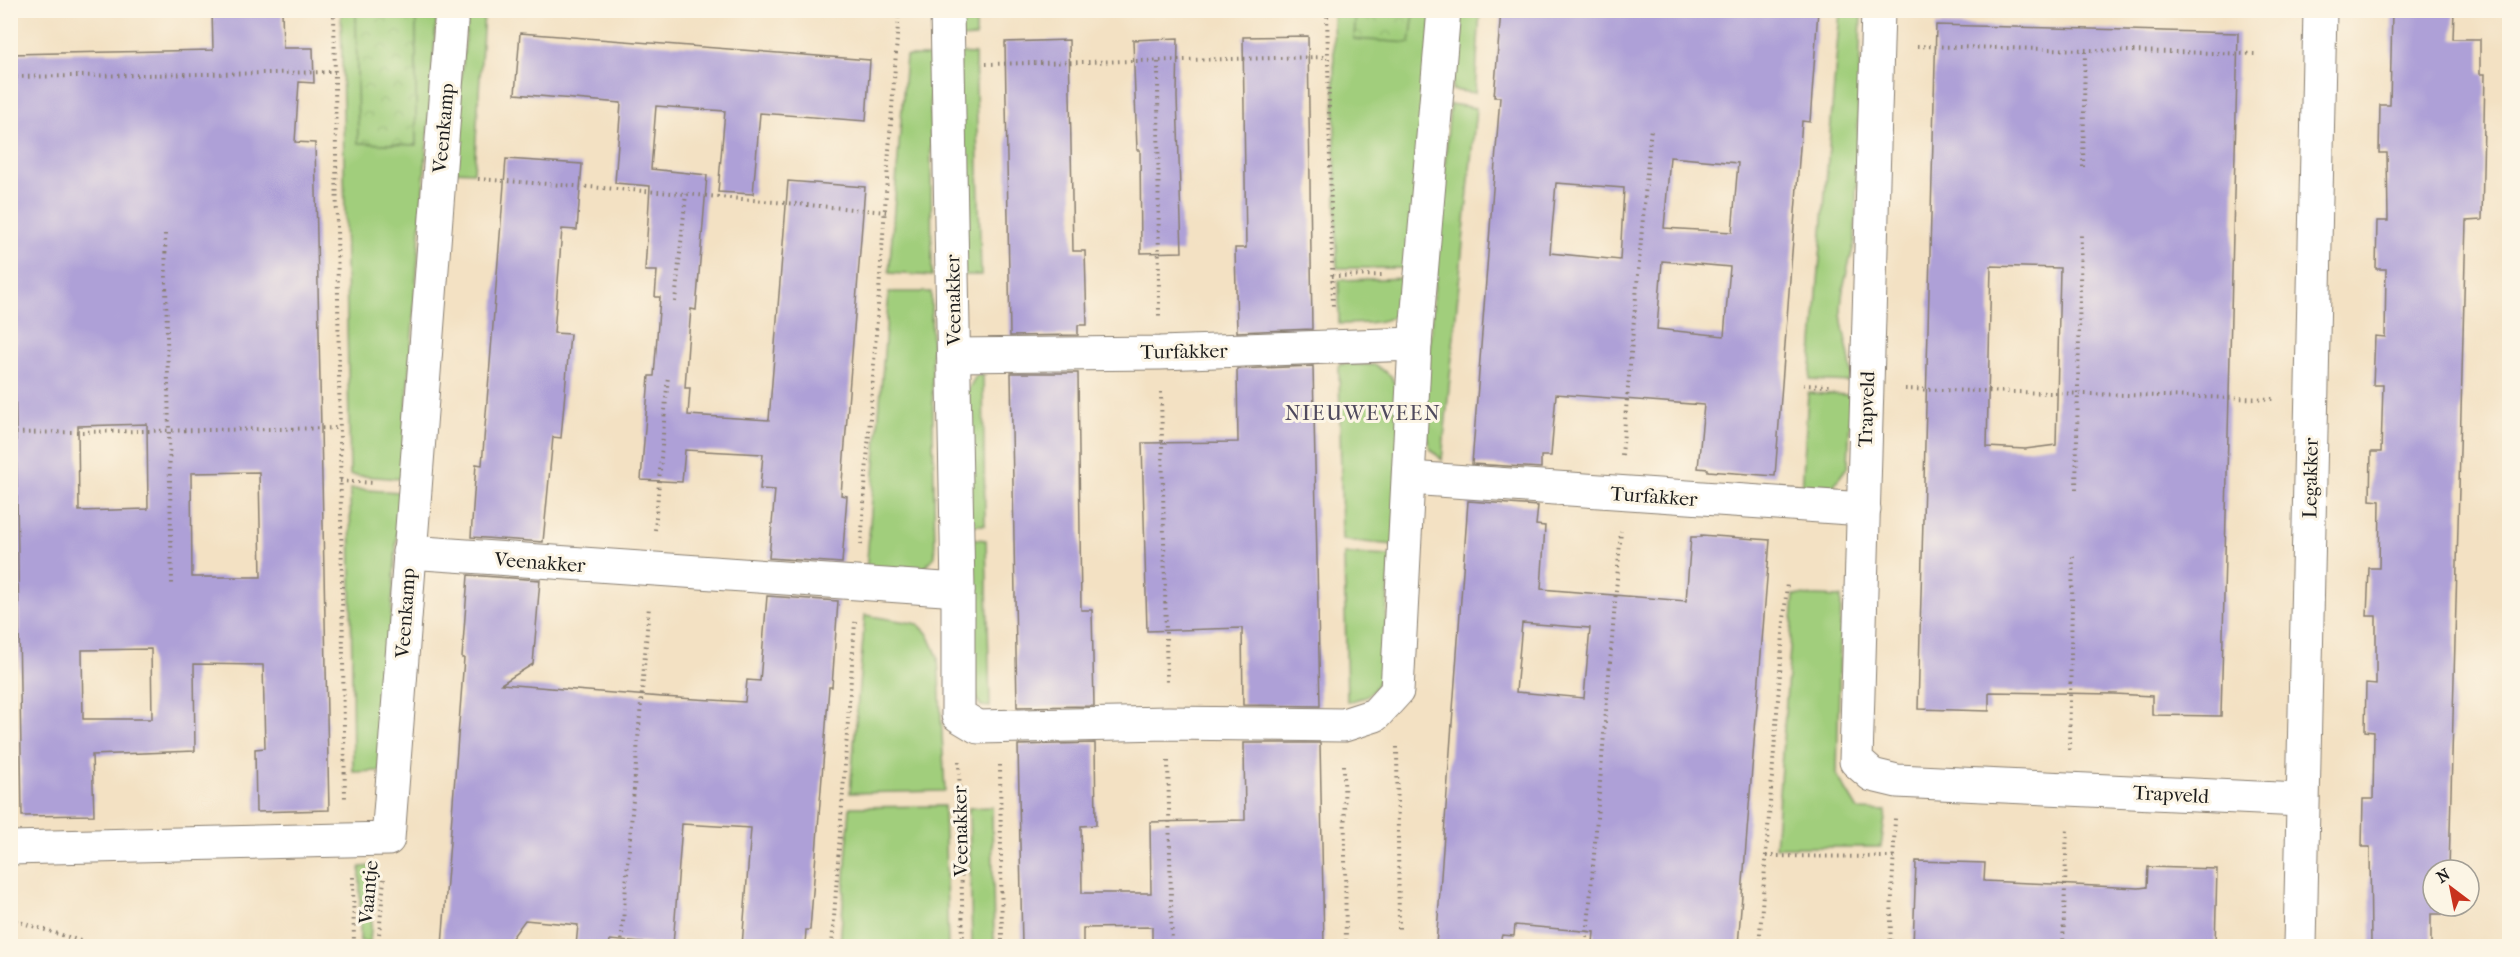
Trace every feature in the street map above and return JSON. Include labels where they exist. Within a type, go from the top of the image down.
[{"type":"street","name":"Veenkamp","points":[[388,839],[452,10]]},
{"type":"street","name":"Veenakker","points":[[946,10],[958,590],[958,716]]},
{"type":"street","points":[[958,716],[978,727],[1344,725],[1375,715],[1397,691],[1415,344],[1444,10]]},
{"type":"street","name":"Trapveld","points":[[1878,10],[1856,761],[1872,775],[1897,781],[2302,800]]},
{"type":"street","name":"Legakker","points":[[2300,946],[2320,10]]},
{"type":"street","name":"Turfakker","points":[[954,355],[1160,352],[1415,344]]},
{"type":"street","name":"Turfakker","points":[[1408,478],[1864,509]]},
{"type":"street","name":"Veenakker","points":[[410,552],[958,590]]},
{"type":"street","points":[[10,848],[388,839]]},
{"type":"path","points":[[334,10],[345,840],[353,867],[354,946]]},
{"type":"path","points":[[831,946],[899,10]]},
{"type":"path","points":[[1327,10],[1333,347]]},
{"type":"path","points":[[1913,46],[2256,54]]},
{"type":"path","points":[[2083,167],[2085,50]]},
{"type":"path","points":[[985,64],[1328,57]]},
{"type":"path","points":[[1158,62],[1159,294]]},
{"type":"path","points":[[10,77],[334,72]]},
{"type":"path","points":[[1587,938],[1619,568],[1621,538],[1619,493],[1651,127]]},
{"type":"path","points":[[439,176],[686,194],[886,212]]},
{"type":"path","points":[[675,302],[686,194]]},
{"type":"path","points":[[2076,489],[2081,232]]},
{"type":"path","points":[[165,234],[172,584]]},
{"type":"path","points":[[1332,276],[1421,273]]},
{"type":"path","points":[[621,946],[668,375]]},
{"type":"path","points":[[1803,385],[2312,399]]},
{"type":"path","points":[[1161,395],[1167,674]]},
{"type":"path","points":[[10,433],[340,428]]},
{"type":"path","points":[[2069,734],[2073,553]]},
{"type":"path","points":[[1759,946],[1787,582]]},
{"type":"path","points":[[1397,691],[1399,929]]},
{"type":"path","name":"Veenakker","points":[[958,716],[963,946]]},
{"type":"path","points":[[1344,725],[1346,946]]},
{"type":"path","points":[[1168,770],[1172,946]]},
{"type":"path","points":[[1890,946],[1897,781]]},
{"type":"path","name":"Vaantje","points":[[378,946],[388,839]]},
{"type":"path","points":[[2063,946],[2066,842]]},
{"type":"path","points":[[1766,856],[1894,857]]},
{"type":"path","points":[[10,919],[97,946]]},
{"type":"path","points":[[348,946],[378,946]]},
{"type":"green space","points":[[341,11],[437,11],[401,479],[350,475]]},
{"type":"green space","points":[[356,11],[416,11],[416,145],[358,143]]},
{"type":"green space","points":[[958,11],[976,11],[976,37],[958,38]]},
{"type":"green space","points":[[1333,11],[1432,11],[1412,268],[1337,268]]},
{"type":"green space","points":[[1356,11],[1414,11],[1410,43],[1354,39]]},
{"type":"green space","points":[[1457,11],[1480,11],[1475,93],[1452,90]]},
{"type":"green space","points":[[1840,11],[1861,11],[1855,241],[1841,302],[1852,382],[1810,380]]},
{"type":"green space","points":[[484,14],[474,172],[451,171],[468,15]]},
{"type":"green space","points":[[958,53],[975,54],[981,275],[960,275]]},
{"type":"green space","points":[[906,56],[930,56],[932,276],[889,273]]},
{"type":"green space","points":[[1450,104],[1476,108],[1442,460],[1430,448],[1423,423]]},
{"type":"green space","points":[[1412,278],[1406,310],[1382,321],[1339,324],[1339,280]]},
{"type":"green space","points":[[889,292],[931,292],[935,556],[919,574],[866,572]]},
{"type":"green space","points":[[1339,364],[1375,365],[1391,376],[1401,400],[1394,545],[1342,540]]},
{"type":"green space","points":[[983,374],[985,525],[965,525],[964,397],[976,376]]},
{"type":"green space","points":[[1808,393],[1851,395],[1848,466],[1833,486],[1802,491]]},
{"type":"green space","points":[[350,489],[400,492],[380,771],[353,772]]},
{"type":"green space","points":[[966,538],[986,540],[990,707],[981,706],[968,686]]},
{"type":"green space","points":[[1344,554],[1391,556],[1382,672],[1374,690],[1366,696],[1347,702]]},
{"type":"green space","points":[[1794,595],[1841,597],[1837,775],[1858,810],[1886,811],[1881,847],[1775,847]]},
{"type":"green space","points":[[865,615],[918,624],[928,634],[938,657],[945,791],[850,793]]},
{"type":"green space","points":[[944,806],[948,946],[840,946],[850,807]]},
{"type":"green space","points":[[992,807],[994,946],[972,946],[969,808]]},
{"type":"green space","points":[[376,866],[370,942],[360,941],[360,867]]},
{"type":"building","points":[[212,10],[282,10],[283,48],[313,48],[314,83],[299,82],[295,142],[315,143],[329,810],[256,812],[255,749],[265,748],[263,665],[194,664],[195,751],[92,755],[94,815],[22,816],[10,54],[213,50]],"holes":[[[147,424],[148,509],[79,511],[78,426]],[[259,472],[261,577],[192,577],[191,473]],[[151,649],[152,719],[83,719],[82,650]]]},
{"type":"building","points":[[1501,10],[1818,10],[1810,122],[1802,121],[1775,476],[1708,471],[1708,469],[1698,468],[1704,405],[1556,394],[1551,456],[1541,456],[1541,468],[1472,464],[1500,97],[1494,97]],"holes":[[[1670,157],[1738,163],[1732,232],[1664,228]],[[1556,183],[1624,188],[1620,260],[1550,253]],[[1662,261],[1730,267],[1724,336],[1657,329]]]},
{"type":"building","points":[[2392,10],[2454,10],[2453,39],[2480,39],[2480,74],[2485,74],[2482,220],[2466,221],[2449,858],[2421,858],[2421,918],[2431,918],[2431,946],[2371,946],[2370,847],[2362,847],[2363,799],[2373,799],[2374,732],[2365,731],[2366,683],[2376,684],[2376,616],[2367,616],[2369,568],[2379,568],[2380,501],[2370,500],[2371,452],[2381,452],[2383,385],[2373,385],[2375,336],[2385,337],[2386,269],[2376,269],[2377,221],[2388,221],[2387,153],[2379,153],[2380,105],[2390,105]]},
{"type":"building","points":[[1936,25],[2238,33],[2221,716],[2152,715],[2152,696],[2115,694],[1989,692],[1989,711],[1918,709]],"holes":[[[1991,266],[2060,268],[2056,445],[2025,449],[1987,447]]]},
{"type":"building","points":[[520,33],[870,60],[866,121],[760,113],[753,194],[718,192],[725,111],[656,106],[651,169],[707,175],[696,310],[691,309],[688,344],[685,388],[690,388],[688,415],[769,420],[788,181],[865,187],[841,495],[847,496],[842,563],[769,558],[775,490],[760,489],[763,454],[685,450],[682,482],[641,480],[649,376],[654,376],[660,297],[655,297],[657,271],[645,271],[650,186],[615,183],[621,103],[515,94]]},
{"type":"building","points":[[1308,36],[1312,329],[1237,332],[1235,248],[1246,248],[1243,37]]},
{"type":"building","points":[[1178,38],[1177,97],[1182,252],[1141,253],[1140,150],[1137,150],[1133,40]]},
{"type":"building","points":[[1069,40],[1073,251],[1085,251],[1087,325],[1078,325],[1078,335],[1010,336],[1005,42]]},
{"type":"building","points":[[506,159],[582,164],[577,230],[562,229],[554,333],[570,334],[561,438],[553,437],[543,542],[471,537],[476,464],[482,465]]},
{"type":"building","points":[[1313,366],[1320,706],[1243,705],[1242,628],[1147,631],[1142,443],[1238,442],[1237,369]]},
{"type":"building","points":[[1011,373],[1078,373],[1081,610],[1092,610],[1094,706],[1017,707]]},
{"type":"building","points":[[1468,501],[1538,506],[1536,525],[1545,526],[1541,589],[1686,601],[1691,537],[1701,537],[1701,535],[1770,540],[1738,946],[1593,943],[1594,932],[1515,925],[1514,936],[1502,935],[1499,946],[1436,946]],"holes":[[[1522,623],[1590,628],[1584,698],[1516,692]]]},
{"type":"building","points":[[468,575],[540,580],[533,664],[501,684],[662,697],[745,702],[747,680],[760,681],[767,596],[838,601],[810,930],[806,930],[805,946],[742,946],[751,828],[682,824],[673,946],[610,940],[609,946],[576,946],[578,925],[525,920],[506,946],[442,946],[464,658],[462,658]]},
{"type":"building","points":[[1095,743],[1096,825],[1081,826],[1082,893],[1151,893],[1150,822],[1245,820],[1244,743],[1320,743],[1324,946],[1152,946],[1152,927],[1083,928],[1083,946],[1022,946],[1018,745]]},
{"type":"building","points":[[1916,861],[1985,863],[1984,881],[2139,888],[2147,887],[2148,867],[2217,869],[2215,946],[2057,946],[1996,943],[1996,946],[1913,946]]},
{"type":"district","name":"NIEUWEVEEN","points":[[1363,413]]}]
